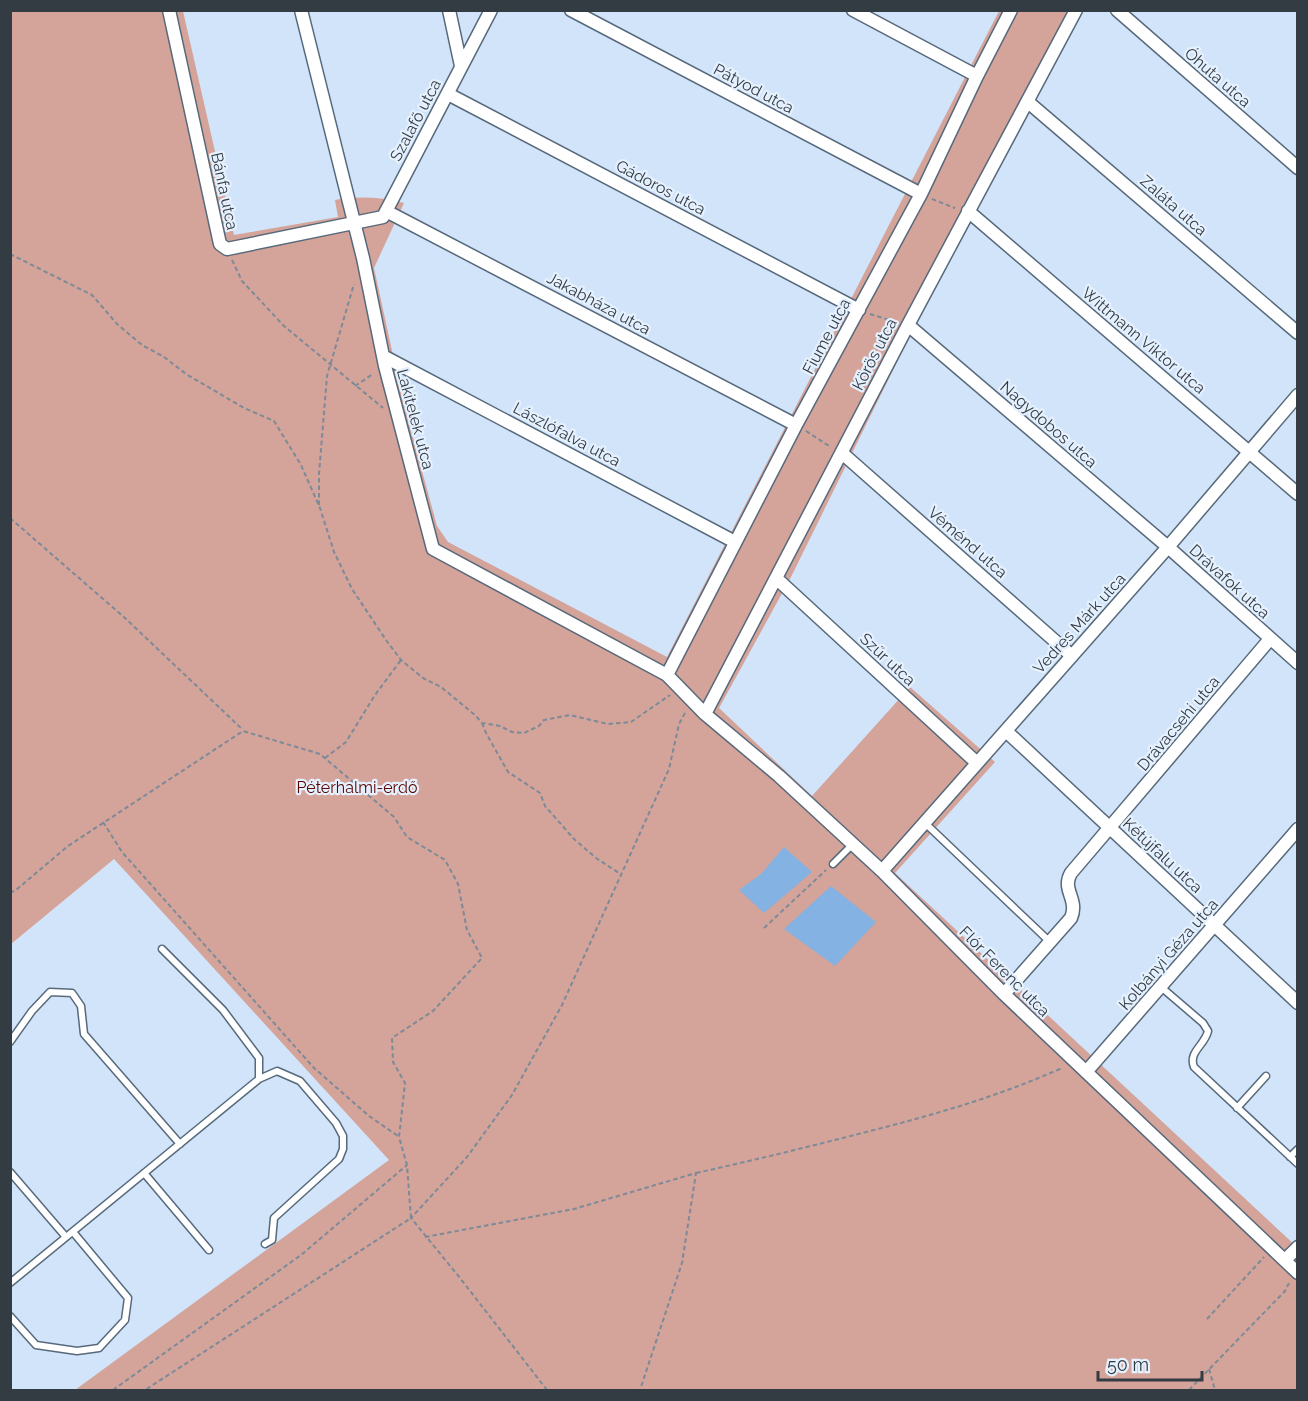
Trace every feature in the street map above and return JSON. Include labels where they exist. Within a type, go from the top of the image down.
[{"type":"street","name":"Bánfa utca","points":[[169,10],[220,244],[227,249],[353,224]]},
{"type":"street","name":"Lakitelek utca","points":[[301,10],[363,258],[384,361],[433,549],[667,675],[683,692]]},
{"type":"street","points":[[449,10],[461,66]]},
{"type":"street","name":"Szalafő utca","points":[[386,211],[491,10]]},
{"type":"street","name":"Pátyod utca","points":[[571,10],[921,194]]},
{"type":"street","points":[[853,10],[977,76]]},
{"type":"street","name":"Fiume utca","points":[[667,675],[796,425],[921,194],[1011,10]]},
{"type":"street","name":"Körös utca","points":[[705,714],[1076,10]]},
{"type":"street","name":"Óhuta utca","points":[[1117,10],[1298,168]]},
{"type":"street","name":"Gádoros utca","points":[[448,94],[859,310]]},
{"type":"street","name":"Zaláta utca","points":[[1028,102],[1298,333]]},
{"type":"street","points":[[353,224],[383,217],[386,211]]},
{"type":"street","name":"Jakabháza utca","points":[[386,211],[796,425]]},
{"type":"street","name":"Wittmann Viktor utca","points":[[968,212],[1298,494]]},
{"type":"street","name":"Nagydobos utca","points":[[908,325],[1168,547]]},
{"type":"street","name":"Lászlófalva utca","points":[[384,361],[735,542]]},
{"type":"street","name":"Vedres Márk utca","points":[[882,871],[1168,547],[1298,395]]},
{"type":"street","name":"Véménd utca","points":[[842,453],[1072,656]]},
{"type":"street","name":"Drávafok utca","points":[[1168,547],[1298,663]]},
{"type":"street","name":"Szűr utca","points":[[776,578],[977,763]]},
{"type":"street","name":"Drávacsehi utca","points":[[1049,941],[1071,918],[1074,911],[1074,904],[1067,888],[1068,877],[1270,639]]},
{"type":"street","name":"Flór Ferenc utca","points":[[683,692],[882,871],[1004,994],[1129,1115],[1285,1260],[1296,1273]]},
{"type":"street","name":"Kétújfalu utca","points":[[1006,731],[1298,1003]]},
{"type":"street","name":"Kolbányi Géza utca","points":[[1086,1072],[1298,829]]},
{"type":"street","points":[[1004,994],[1049,941]]},
{"type":"street","points":[[1285,1260],[1298,1247]]},
{"type":"lane","points":[[924,823],[1049,941]]},
{"type":"lane","points":[[832,864],[853,844]]},
{"type":"lane","points":[[162,949],[223,1010],[245,1039],[259,1058],[259,1079]]},
{"type":"lane","points":[[1161,987],[1206,1027],[1208,1035],[1192,1057],[1194,1067],[1298,1164]]},
{"type":"lane","points":[[10,1042],[32,1011],[50,992],[72,993],[81,1006],[84,1034],[180,1144]]},
{"type":"lane","points":[[10,1284],[259,1079],[277,1071],[300,1081],[336,1123],[343,1136],[339,1159],[274,1218],[272,1240],[266,1244]]},
{"type":"lane","points":[[1237,1108],[1266,1076]]},
{"type":"lane","points":[[1290,1157],[1298,1149]]},
{"type":"lane","points":[[10,1172],[66,1238]]},
{"type":"lane","points":[[144,1173],[209,1250]]},
{"type":"lane","points":[[10,1316],[36,1345],[77,1351],[99,1348],[125,1320],[129,1299],[73,1232]]},
{"type":"path","points":[[921,194],[968,212]]},
{"type":"path","points":[[227,249],[242,282],[284,326],[383,408]]},
{"type":"path","points":[[10,254],[92,295],[117,324],[142,345],[164,357],[186,375],[244,408],[274,421],[301,465],[320,508],[334,552],[352,589],[401,660],[423,678],[441,687],[476,715],[508,772],[540,793],[545,806],[574,839],[596,858],[622,875]]},
{"type":"path","points":[[320,508],[319,474],[330,365],[363,258]]},
{"type":"path","points":[[859,310],[908,325]]},
{"type":"path","points":[[356,386],[384,361]]},
{"type":"path","points":[[796,425],[842,453]]},
{"type":"path","points":[[10,518],[125,618],[243,731],[320,754],[394,817],[408,837],[445,860],[458,884],[467,930],[482,958],[433,1011],[392,1038],[393,1062],[405,1083],[399,1137],[407,1164],[411,1218],[547,1390]]},
{"type":"path","points":[[325,758],[346,742],[375,695],[401,660]]},
{"type":"path","points":[[482,723],[500,726],[512,732],[524,733],[539,726],[544,720],[570,715],[608,724],[631,722],[683,692]]},
{"type":"path","points":[[145,1390],[411,1218],[467,1157],[512,1095],[562,1005],[669,769],[679,724]]},
{"type":"path","points":[[10,893],[68,846],[243,731]]},
{"type":"path","points":[[103,822],[122,852],[314,1068],[369,1116],[399,1137]]},
{"type":"path","points":[[764,928],[832,864]]},
{"type":"path","points":[[425,1237],[574,1209],[696,1173],[940,1113],[1020,1087],[1075,1061]]},
{"type":"path","points":[[113,1390],[301,1255],[407,1164]]},
{"type":"path","points":[[640,1390],[682,1263],[696,1173]]},
{"type":"path","points":[[1207,1319],[1254,1269],[1271,1247]]},
{"type":"path","points":[[1189,1390],[1285,1291],[1296,1273]]},
{"type":"path","points":[[1209,1369],[1215,1390]]},
{"type":"green space","name":"Péterhalmi-erdő","points":[[10,11],[183,11],[234,235],[338,217],[335,200],[370,198],[404,203],[374,268],[403,401],[437,526],[448,542],[667,657],[999,11],[1070,11],[791,577],[719,708],[812,796],[910,687],[995,762],[895,873],[1297,1247],[1297,1390],[75,1390],[389,1160],[114,859],[11,944]]},
{"type":"water","points":[[784,847],[812,872],[764,913],[739,890],[761,874]]},
{"type":"water","points":[[831,886],[876,922],[835,966],[784,929]]}]
